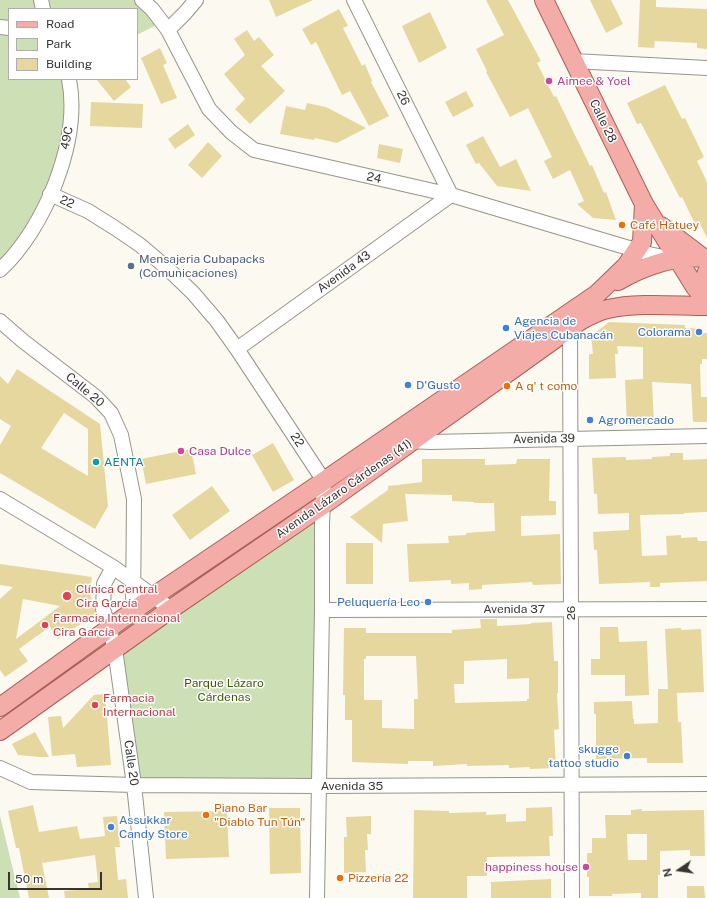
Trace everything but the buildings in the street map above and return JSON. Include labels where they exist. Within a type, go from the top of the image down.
[{"type":"main road","name":"Calle 28","points":[[544,0],[644,204],[695,287],[707,298]]},
{"type":"main road","name":"Avenida Lázaro Cárdenas (41)","points":[[601,290],[622,271],[642,242],[644,204]]},
{"type":"main road","name":"Calle 28","points":[[653,219],[705,262]]},
{"type":"main road","name":"Avenida Lázaro Cárdenas (41)","points":[[0,706],[154,596],[324,482],[601,290],[644,267],[677,259],[705,262]]},
{"type":"main road","points":[[705,262],[704,279],[705,289],[707,291]]},
{"type":"main road","name":"Avenida Lázaro Cárdenas (41)","points":[[0,731],[171,609],[323,505],[586,318],[610,308],[652,305],[707,306]]},
{"type":"street","name":"24","points":[[142,0],[152,8],[168,30],[209,108],[231,132],[254,150],[451,195],[649,254],[677,259]]},
{"type":"street","points":[[168,30],[196,0]]},
{"type":"street","name":"26","points":[[354,0],[451,195]]},
{"type":"street","points":[[573,61],[707,68]]},
{"type":"street","name":"49C","points":[[0,270],[24,243],[36,225],[50,194],[64,153],[72,119],[72,100],[69,80]]},
{"type":"street","name":"22","points":[[50,194],[88,211],[140,245],[168,268],[193,293],[237,349],[324,482]]},
{"type":"street","name":"Avenida 43","points":[[237,349],[451,195]]},
{"type":"street","name":"Calle 20","points":[[0,321],[23,341],[96,397],[110,412],[121,434],[134,499],[133,612]]},
{"type":"street","name":"26","points":[[570,328],[572,898]]},
{"type":"street","name":"Avenida 39","points":[[382,442],[707,436]]},
{"type":"street","points":[[316,898],[324,482]]},
{"type":"street","points":[[3,506],[113,567],[171,609]]},
{"type":"street","name":"Calle 20","points":[[113,567],[104,584],[103,609],[115,649],[134,785],[146,898]]},
{"type":"street","name":"Avenida 37","points":[[322,610],[571,608],[707,609]]},
{"type":"street","name":"Avenida 35","points":[[0,768],[31,782],[134,785],[318,786],[707,784]]},
{"type":"green space","points":[[0,0],[142,0],[162,22],[138,34],[138,8],[8,8],[8,80],[69,80],[72,100],[54,183],[0,270]]},
{"type":"green space","name":"Parque Lázaro Cárdenas","points":[[322,477],[318,786],[134,785],[115,649],[0,731],[0,707]]},
{"type":"green space","points":[[0,816],[20,898],[0,898]]},
{"type":"place","name":"Aimee & Yoel","points":[[549,81]]},
{"type":"place","name":"Café Hatuey","points":[[622,225]]},
{"type":"place","name":"Mensajeria Cubapacks (Comunicaciones)","points":[[131,266]]},
{"type":"place","name":"Agencia de Viajes Cubanacán","points":[[506,328]]},
{"type":"place","name":"Colorama","points":[[699,332]]},
{"type":"place","name":"D'Gusto","points":[[408,385]]},
{"type":"place","name":"A q' t como","points":[[507,386]]},
{"type":"place","name":"Agromercado","points":[[590,420]]},
{"type":"place","name":"Casa Dulce","points":[[181,451]]},
{"type":"place","name":"AENTA","points":[[96,462]]},
{"type":"place","name":"Clínica Central Cira García","points":[[67,596]]},
{"type":"place","name":"Peluquería Leo","points":[[428,602]]},
{"type":"place","name":"Farmacia Internacional Cira García","points":[[45,625]]},
{"type":"place","name":"Farmacia Internacional","points":[[95,705]]},
{"type":"place","name":"skugge tattoo studio","points":[[627,756]]},
{"type":"place","name":"Piano Bar \"Diablo Tun Tún\"","points":[[206,815]]},
{"type":"place","name":"Assukkar Candy Store","points":[[111,827]]},
{"type":"place","name":"happiness house","points":[[586,867]]},
{"type":"place","name":"Pizzería 22","points":[[340,878]]}]
